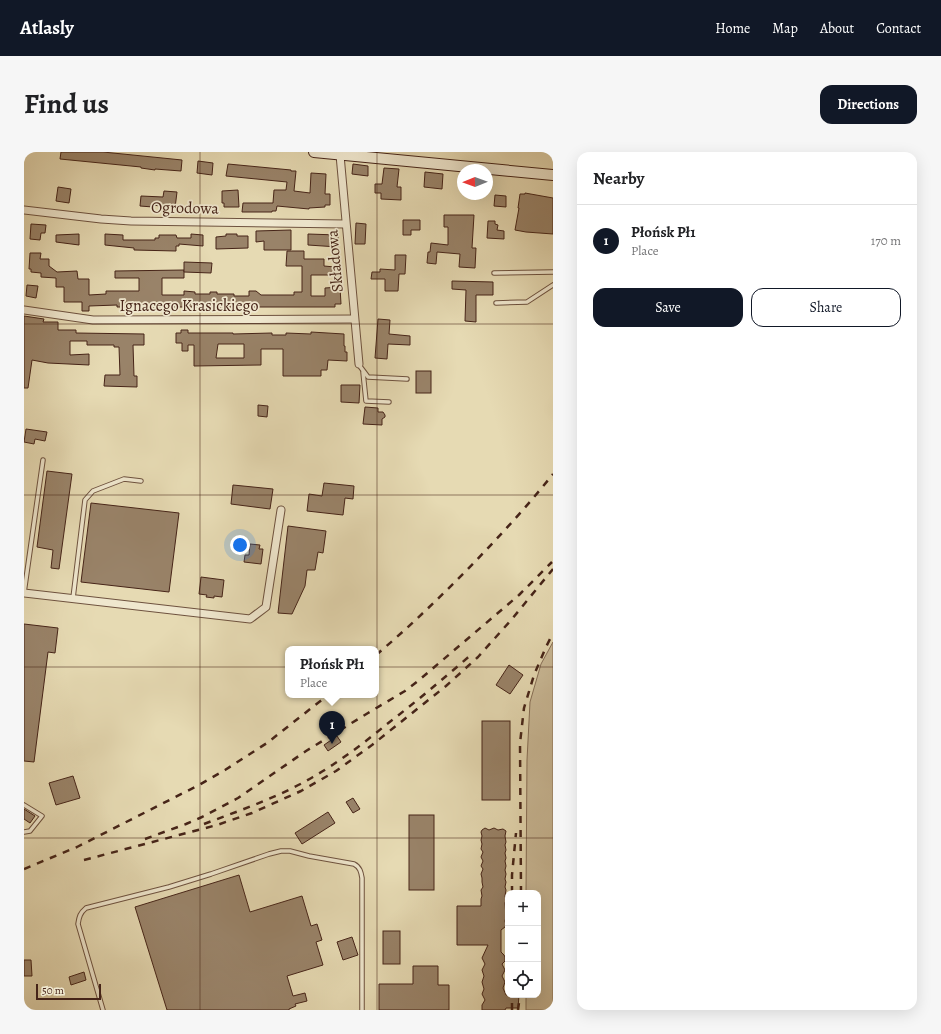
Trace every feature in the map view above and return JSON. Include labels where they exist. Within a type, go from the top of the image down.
[{"type":"street","points":[[314,152],[553,175]]},
{"type":"street","name":"Składowa","points":[[340,155],[345,224],[359,364]]},
{"type":"street","name":"Ogrodowa","points":[[24,210],[131,221],[345,224]]},
{"type":"street","name":"Ignacego Krasickiego","points":[[24,310],[93,320],[354,319]]},
{"type":"street","points":[[24,593],[73,600],[250,619],[266,607],[281,510]]},
{"type":"lane","points":[[494,273],[553,272]]},
{"type":"lane","points":[[496,303],[527,302],[553,285]]},
{"type":"lane","points":[[359,364],[363,372],[368,377],[407,379]]},
{"type":"lane","points":[[363,372],[366,401],[389,402]]},
{"type":"lane","points":[[24,593],[43,460]]},
{"type":"lane","points":[[73,600],[85,500],[93,491],[124,479],[141,481]]},
{"type":"lane","points":[[24,805],[42,816],[30,831],[24,832]]},
{"type":"lane","points":[[103,1010],[78,924],[81,912],[86,908],[169,887],[270,854],[281,851],[290,851],[354,864],[358,866],[361,872],[362,1010]]},
{"type":"shaded area","points":[[553,642],[553,1010],[526,1010],[526,998],[541,998],[541,890],[526,890],[527,760],[530,702],[541,664]]},
{"type":"building","points":[[61,152],[103,152],[182,160],[181,171],[155,170],[141,167],[60,159]]},
{"type":"building","points":[[198,161],[213,163],[212,175],[197,173]]},
{"type":"building","points":[[228,164],[296,171],[294,191],[310,193],[311,173],[326,174],[325,194],[330,194],[330,205],[309,209],[277,206],[276,211],[272,212],[242,212],[243,203],[273,203],[274,190],[286,190],[287,182],[226,176]]},
{"type":"building","points":[[353,164],[368,166],[368,176],[352,174]]},
{"type":"building","points":[[384,168],[399,169],[397,187],[401,187],[401,200],[381,199],[381,193],[375,193],[375,184],[382,184]]},
{"type":"building","points":[[425,172],[443,174],[442,189],[424,187]]},
{"type":"building","points":[[58,187],[71,189],[69,203],[56,201]]},
{"type":"building","points":[[238,190],[239,207],[224,207],[224,203],[222,203],[222,191]]},
{"type":"building","points":[[164,191],[177,192],[175,208],[153,205],[153,207],[140,206],[141,196],[163,197]]},
{"type":"building","points":[[525,193],[553,198],[553,234],[515,230],[520,194]]},
{"type":"building","points":[[495,195],[506,196],[506,207],[494,206]]},
{"type":"building","points":[[444,215],[474,215],[472,248],[476,248],[475,268],[459,267],[460,254],[437,252],[436,264],[427,263],[431,243],[448,245],[448,227],[444,227]]},
{"type":"building","points":[[403,220],[420,220],[420,230],[411,230],[411,235],[403,235]]},
{"type":"building","points":[[488,221],[495,221],[495,224],[498,225],[497,230],[504,231],[504,239],[487,238]]},
{"type":"building","points":[[356,223],[366,224],[365,244],[355,244]]},
{"type":"building","points":[[31,224],[46,225],[45,233],[41,233],[40,240],[30,239]]},
{"type":"building","points":[[291,230],[291,250],[264,250],[264,241],[256,242],[256,231]]},
{"type":"building","points":[[79,234],[79,245],[56,242],[56,235]]},
{"type":"building","points":[[105,234],[123,235],[123,240],[155,240],[155,238],[159,238],[159,235],[176,235],[177,238],[191,238],[191,234],[203,235],[203,246],[179,244],[179,246],[176,246],[176,251],[134,250],[134,248],[105,245]]},
{"type":"building","points":[[226,234],[248,236],[248,248],[216,249],[216,237],[226,236]]},
{"type":"building","points":[[308,234],[338,235],[338,247],[308,245]]},
{"type":"building","points":[[287,251],[304,251],[304,259],[324,259],[324,266],[335,267],[335,275],[311,275],[311,296],[325,296],[325,288],[340,287],[341,304],[335,304],[335,307],[117,307],[117,305],[89,306],[89,311],[82,311],[82,302],[64,302],[64,287],[56,287],[56,278],[41,277],[41,273],[31,272],[31,269],[29,269],[30,253],[41,253],[40,259],[49,259],[49,266],[57,272],[77,271],[78,279],[89,279],[89,295],[106,294],[106,291],[139,291],[139,278],[115,278],[115,271],[184,270],[184,278],[162,278],[162,295],[184,295],[184,291],[195,292],[195,294],[210,294],[210,292],[217,292],[217,294],[249,296],[249,291],[256,291],[261,295],[294,295],[294,292],[302,292],[302,266],[286,266]]},
{"type":"building","points":[[395,255],[406,255],[405,274],[399,274],[398,291],[385,291],[385,279],[371,279],[372,272],[380,272],[380,269],[395,270]]},
{"type":"building","points":[[184,262],[212,263],[211,273],[184,272]]},
{"type":"building","points":[[452,281],[493,282],[493,295],[476,295],[476,322],[465,321],[466,290],[452,289]]},
{"type":"building","points":[[27,285],[38,286],[36,298],[26,296]]},
{"type":"building","points":[[24,316],[44,319],[43,322],[58,322],[58,330],[76,330],[76,333],[144,334],[144,345],[133,345],[134,376],[137,376],[137,387],[104,386],[105,375],[120,375],[119,347],[114,347],[114,345],[87,345],[87,341],[70,341],[70,355],[89,354],[89,365],[48,363],[32,360],[28,388],[24,388]]},
{"type":"building","points":[[378,319],[390,320],[389,334],[410,336],[410,345],[388,344],[387,359],[375,358]]},
{"type":"building","points":[[181,330],[188,330],[188,333],[272,333],[272,335],[286,335],[286,333],[311,334],[311,332],[344,334],[344,346],[345,352],[347,352],[347,361],[328,360],[327,370],[321,370],[321,376],[283,376],[283,349],[261,349],[261,365],[194,366],[194,345],[188,345],[188,351],[182,351],[182,343],[176,343],[176,333],[181,333]],"holes":[[[218,344],[244,344],[244,358],[216,358]]]},
{"type":"building","points":[[416,371],[431,371],[431,393],[416,393]]},
{"type":"building","points":[[341,385],[360,385],[359,403],[341,402]]},
{"type":"building","points":[[258,405],[268,406],[267,417],[258,416]]},
{"type":"building","points":[[365,407],[378,408],[378,412],[383,412],[385,417],[382,419],[382,425],[363,424]]},
{"type":"building","points":[[26,429],[47,432],[45,441],[35,439],[34,444],[24,442]]},
{"type":"building","points":[[47,471],[72,474],[59,569],[51,568],[53,550],[37,547]]},
{"type":"building","points":[[324,483],[354,486],[353,499],[345,498],[343,515],[307,511],[309,494],[322,496]]},
{"type":"building","points":[[233,485],[273,489],[270,509],[231,504]]},
{"type":"building","points":[[91,503],[179,513],[169,592],[81,582]]},
{"type":"building","points":[[288,526],[326,531],[323,553],[318,552],[315,570],[307,570],[305,586],[292,614],[278,613]]},
{"type":"building","points":[[250,544],[260,545],[259,549],[263,549],[261,564],[244,562],[245,555],[249,555]]},
{"type":"building","points":[[201,577],[224,580],[222,597],[206,597],[207,595],[199,594]]},
{"type":"building","points":[[24,624],[58,628],[55,653],[48,652],[34,762],[24,761]]},
{"type":"building","points":[[509,665],[523,675],[510,694],[496,685]]},
{"type":"building","points":[[482,721],[510,721],[510,800],[482,800]]},
{"type":"building","points":[[337,736],[341,742],[328,751],[324,745]]},
{"type":"building","points":[[73,776],[80,798],[56,805],[49,783]]},
{"type":"building","points":[[353,798],[360,809],[353,813],[346,802]]},
{"type":"building","points":[[24,809],[35,816],[30,823],[24,819]]},
{"type":"building","points":[[328,812],[335,823],[302,844],[295,833]]},
{"type":"building","points":[[409,815],[434,815],[434,890],[409,890]]},
{"type":"building","points":[[485,828],[489,830],[494,828],[498,830],[503,829],[506,831],[505,927],[501,930],[501,952],[505,957],[505,961],[502,964],[505,970],[502,976],[505,982],[503,988],[505,998],[519,998],[518,1008],[506,1008],[505,1010],[482,1010],[482,1005],[485,1000],[482,994],[484,989],[482,982],[484,976],[482,970],[485,964],[482,958],[488,945],[457,945],[457,906],[481,906],[481,890],[483,887],[481,874],[483,869],[481,866],[483,861],[481,857],[483,852],[481,849],[482,830]]},
{"type":"building","points":[[239,875],[250,912],[302,896],[311,926],[317,924],[322,940],[316,942],[323,965],[287,976],[293,996],[305,993],[307,1001],[295,1004],[296,1006],[289,1010],[167,1010],[135,907]]},
{"type":"building","points":[[383,931],[400,931],[400,964],[383,964]]},
{"type":"building","points":[[352,937],[358,955],[343,960],[337,942]]},
{"type":"building","points":[[24,960],[31,960],[32,976],[24,976]]},
{"type":"building","points":[[413,966],[438,966],[438,985],[449,985],[449,1010],[379,1010],[379,984],[413,984]]},
{"type":"building","points":[[84,972],[86,980],[71,985],[69,977]]},
{"type":"railway","points":[[379,652],[421,615],[465,572],[510,524],[553,474]]},
{"type":"railway","points":[[145,839],[202,817],[238,798],[306,751],[405,691],[519,595],[552,562]]},
{"type":"railway","points":[[84,860],[217,825],[252,813],[301,791],[336,771],[372,745],[446,686],[478,657],[512,619],[553,569]]},
{"type":"railway","points":[[521,890],[520,743],[524,708],[534,675],[553,633]]},
{"type":"railway","points":[[204,824],[273,797],[300,784],[342,759],[419,699],[472,654]]},
{"type":"railway","points":[[24,869],[77,847],[199,785],[267,743],[324,698]]},
{"type":"railway","points":[[512,890],[516,833]]},
{"type":"railway","points":[[512,998],[512,1010]]},
{"type":"railway","points":[[518,1010],[520,998]]},
{"type":"place","name":"Płońsk Pł1","points":[[332,744]]}]
